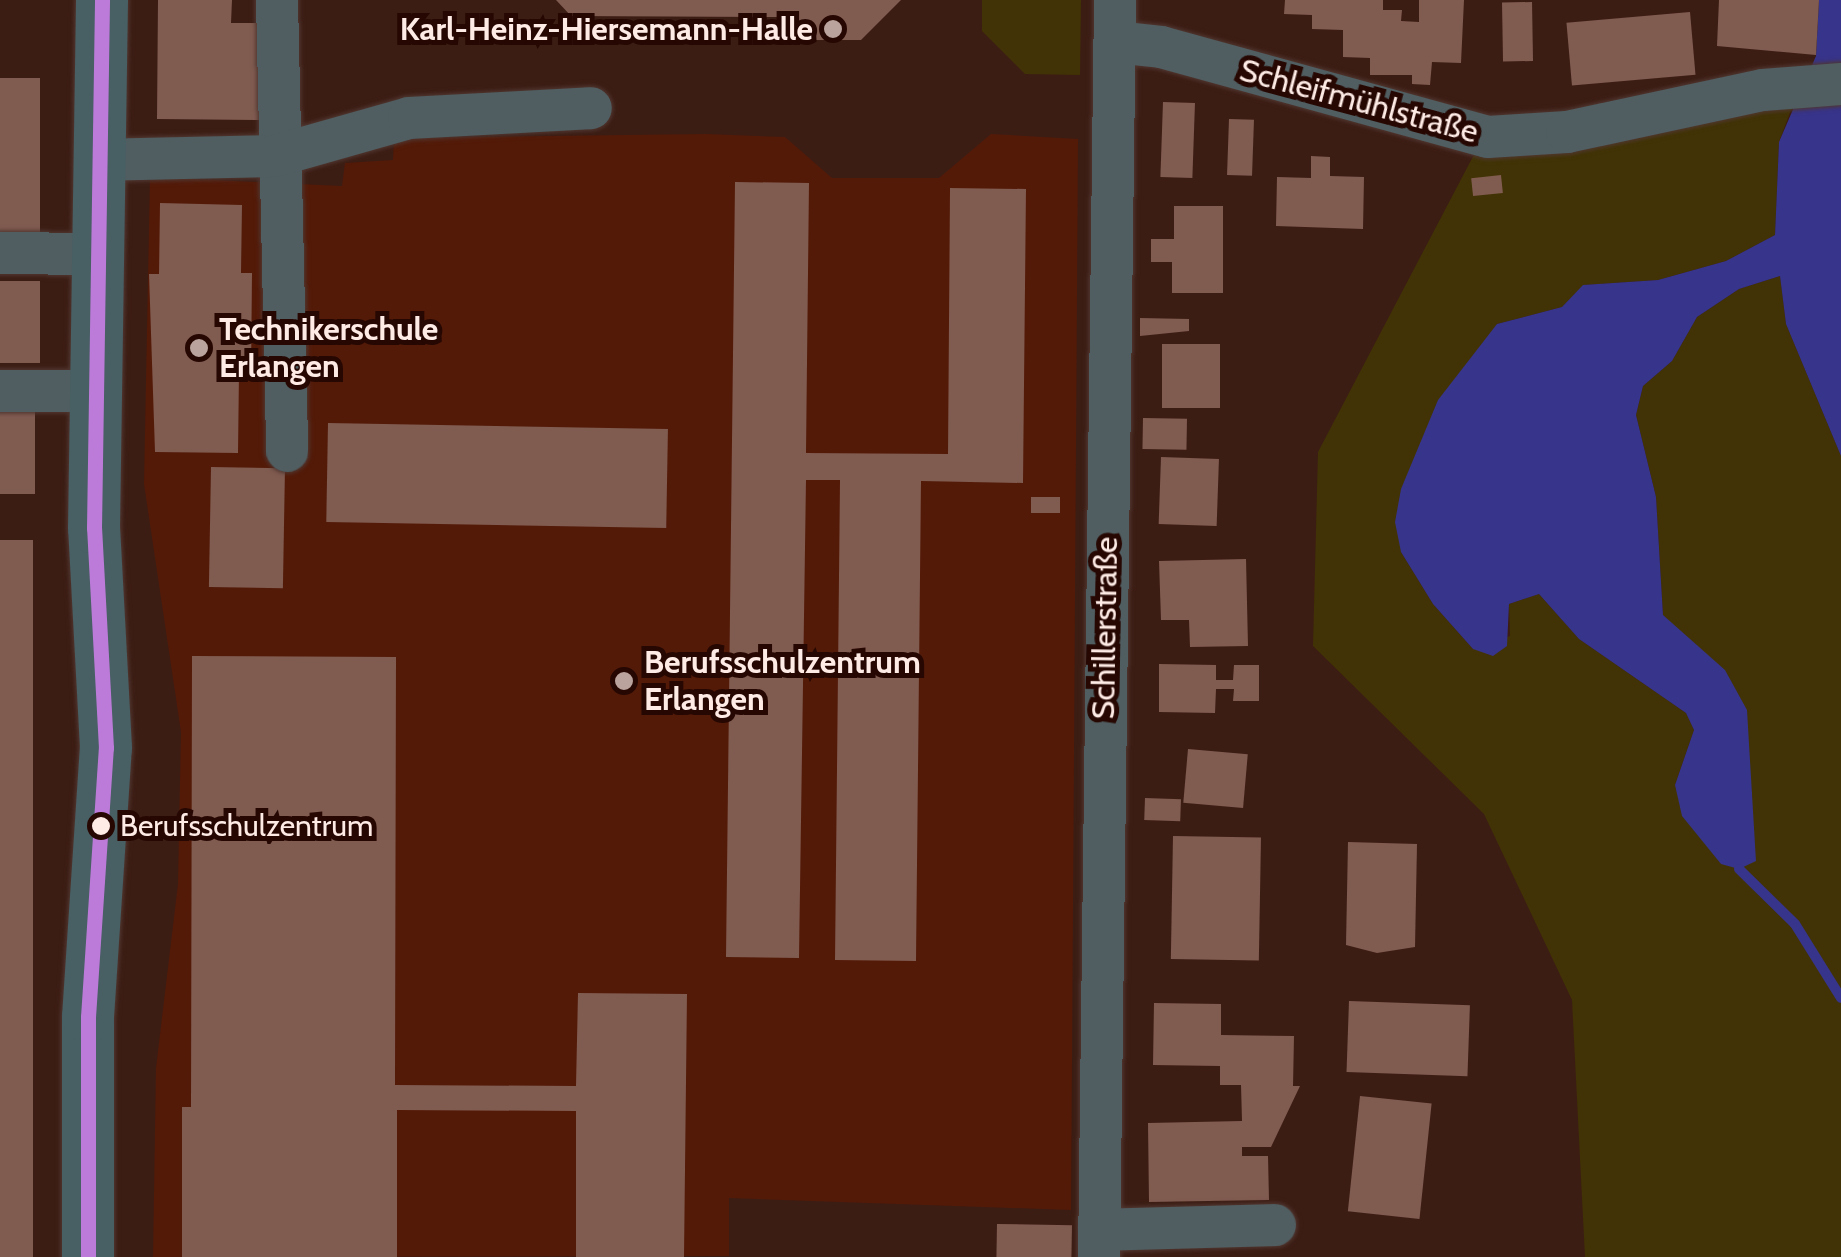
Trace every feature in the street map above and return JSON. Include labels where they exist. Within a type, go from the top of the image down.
[{"type":"main road","points":[[88,1257],[88,1017],[106,748],[94,254],[102,0]]},
{"type":"street","points":[[277,0],[275,156],[287,202],[287,451]]},
{"type":"street","name":"Schillerstraße","points":[[1099,1243],[1116,0]]},
{"type":"street","name":"Schleifmühlstraße","points":[[1115,42],[1161,47],[1488,137],[1632,122],[1787,86],[1841,84]]},
{"type":"street","points":[[95,160],[275,156],[408,118],[590,108]]},
{"type":"street","points":[[0,253],[94,254]]},
{"type":"street","points":[[0,390],[95,391]]},
{"type":"street","points":[[1099,1243],[1275,1226]]},
{"type":"shaded area","points":[[982,0],[1081,0],[1080,75],[1025,74],[982,31]]},
{"type":"shaded area","points":[[1819,0],[1841,0],[1841,456],[1786,324],[1780,276],[1739,289],[1697,317],[1672,361],[1643,386],[1636,415],[1656,497],[1663,615],[1725,670],[1747,710],[1756,861],[1739,869],[1721,864],[1682,816],[1675,785],[1694,730],[1686,713],[1579,639],[1539,594],[1509,604],[1507,646],[1493,656],[1473,649],[1433,604],[1401,552],[1395,522],[1401,489],[1438,400],[1497,324],[1562,307],[1583,285],[1658,280],[1726,261],[1775,235],[1779,142],[1816,56]]},
{"type":"shaded area","points":[[1801,83],[1779,142],[1775,235],[1726,261],[1658,280],[1584,285],[1562,307],[1497,324],[1401,552],[1433,604],[1473,649],[1510,636],[1509,604],[1539,594],[1579,639],[1686,713],[1694,730],[1675,785],[1721,864],[1679,631],[1663,615],[1656,497],[1636,415],[1643,386],[1672,361],[1697,317],[1739,289],[1780,276],[1786,324],[1841,456],[1841,1257],[1585,1257],[1572,1000],[1484,814],[1313,646],[1318,452],[1478,147]]},
{"type":"shaded area","name":"Berufsschulzentrum Erlangen","points":[[706,134],[785,137],[832,178],[939,178],[991,134],[1078,139],[1071,1210],[729,1198],[729,1256],[153,1257],[156,1068],[178,884],[181,732],[144,484],[150,177],[342,186],[345,163],[393,160],[394,138]]},
{"type":"building","points":[[158,0],[232,0],[231,23],[260,23],[264,120],[157,119]]},
{"type":"building","name":"Karl-Heinz-Hiersemann-Halle","points":[[556,0],[901,0],[861,40],[805,40],[781,17],[571,16]]},
{"type":"building","points":[[1285,0],[1383,0],[1383,10],[1402,10],[1401,21],[1419,22],[1419,0],[1464,0],[1461,63],[1432,62],[1430,85],[1412,84],[1412,75],[1370,75],[1370,58],[1343,57],[1343,30],[1312,29],[1312,15],[1284,14]]},
{"type":"building","points":[[1719,0],[1819,0],[1816,55],[1717,46]]},
{"type":"building","points":[[1532,2],[1533,61],[1503,62],[1502,3]]},
{"type":"building","points":[[1690,12],[1695,75],[1572,86],[1566,23]]},
{"type":"building","points":[[0,78],[40,78],[40,248],[0,248]]},
{"type":"building","points":[[1163,102],[1195,103],[1192,178],[1160,177]]},
{"type":"building","points":[[1229,119],[1254,120],[1252,176],[1227,175]]},
{"type":"building","points":[[1311,156],[1330,157],[1330,176],[1364,177],[1363,229],[1276,226],[1277,177],[1311,178]]},
{"type":"building","points":[[1501,175],[1503,193],[1473,196],[1471,178]]},
{"type":"building","points":[[735,182],[809,183],[806,453],[948,454],[950,188],[1026,189],[1023,483],[921,481],[916,961],[835,960],[840,480],[806,480],[799,958],[726,957]]},
{"type":"building","name":"Technikerschule Erlangen","points":[[160,203],[242,205],[241,273],[252,273],[251,374],[239,373],[238,453],[155,452],[149,274],[159,274]]},
{"type":"building","points":[[1174,206],[1223,206],[1223,293],[1172,293],[1172,262],[1151,262],[1151,239],[1174,239]]},
{"type":"building","points":[[0,281],[40,281],[40,363],[0,363]]},
{"type":"building","points":[[1140,318],[1189,319],[1189,331],[1140,336]]},
{"type":"building","points":[[1162,344],[1220,344],[1220,408],[1162,408]]},
{"type":"building","points":[[0,408],[35,408],[35,494],[0,494]]},
{"type":"building","points":[[1143,418],[1187,419],[1186,450],[1142,449]]},
{"type":"building","points":[[328,423],[668,429],[666,528],[326,522]]},
{"type":"building","points":[[1161,457],[1219,459],[1217,526],[1159,524]]},
{"type":"building","points":[[211,467],[285,468],[283,588],[209,587]]},
{"type":"building","points":[[1031,497],[1060,497],[1060,513],[1031,513]]},
{"type":"building","points":[[0,540],[33,540],[33,1257],[0,1257]]},
{"type":"building","points":[[1246,559],[1248,646],[1190,647],[1189,620],[1161,620],[1159,561]]},
{"type":"building","points":[[192,656],[396,657],[395,1085],[576,1086],[578,993],[687,994],[684,1257],[576,1257],[576,1111],[397,1110],[397,1257],[182,1257],[182,1107],[191,1107]]},
{"type":"building","points":[[1159,664],[1216,665],[1216,680],[1233,680],[1234,665],[1259,665],[1259,701],[1233,701],[1234,689],[1216,689],[1215,713],[1159,712]]},
{"type":"building","points":[[1188,749],[1248,754],[1243,808],[1183,803]]},
{"type":"building","points":[[1145,798],[1181,799],[1180,821],[1144,820]]},
{"type":"building","points":[[1173,836],[1261,838],[1259,961],[1171,959]]},
{"type":"building","points":[[1348,842],[1417,844],[1415,947],[1377,953],[1346,945]]},
{"type":"building","points":[[1349,1001],[1470,1005],[1467,1076],[1347,1072]]},
{"type":"building","points":[[1154,1003],[1221,1004],[1221,1035],[1294,1036],[1293,1086],[1300,1086],[1271,1147],[1242,1147],[1242,1156],[1268,1156],[1269,1200],[1149,1202],[1148,1123],[1242,1121],[1241,1085],[1220,1085],[1220,1066],[1153,1065]]},
{"type":"building","points":[[1360,1096],[1432,1104],[1419,1219],[1348,1211]]},
{"type":"building","points":[[997,1224],[1072,1225],[1071,1257],[996,1257]]},
{"type":"waterway","points":[[1739,869],[1795,924],[1841,998]]},
{"type":"transit line","points":[[88,1257],[88,1017],[106,748],[94,528],[102,0]]},
{"type":"place","name":"Karl-Heinz-Hiersemann-Halle","points":[[833,29]]},
{"type":"place","name":"Technikerschule Erlangen","points":[[199,348]]},
{"type":"place","name":"Berufsschulzentrum Erlangen","points":[[624,681]]},
{"type":"place","name":"Berufsschulzentrum","points":[[101,826]]}]
